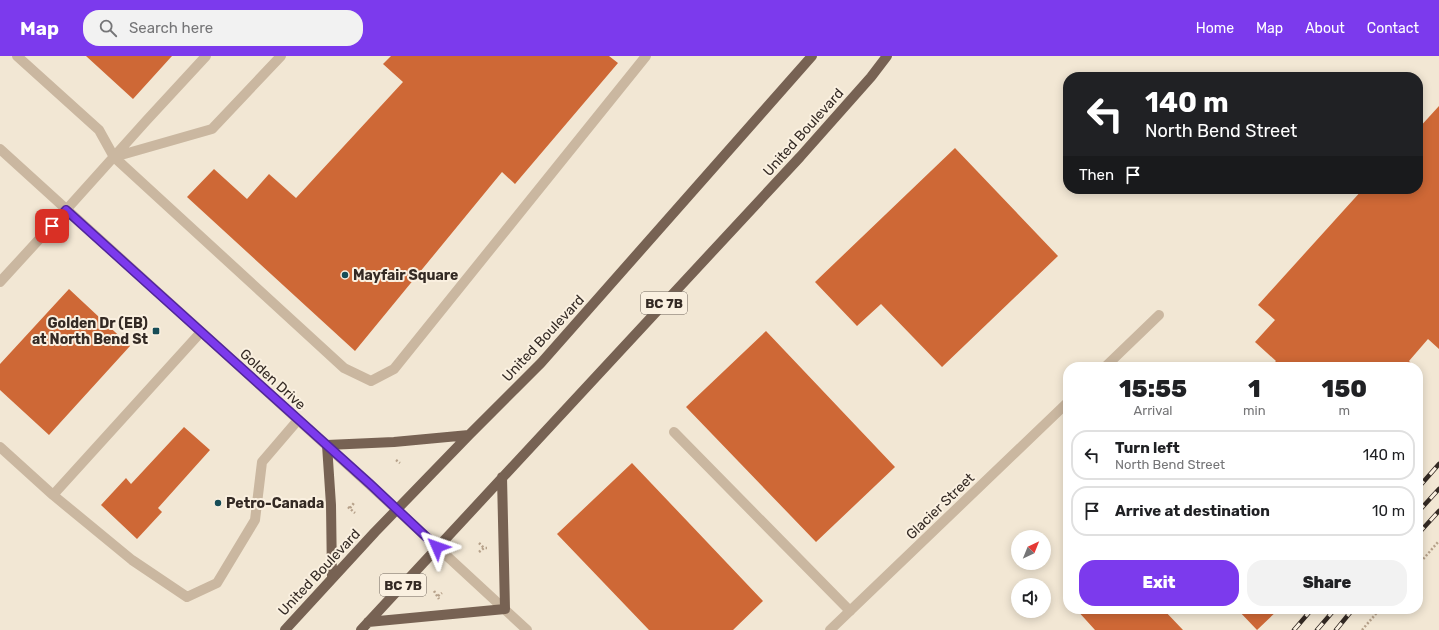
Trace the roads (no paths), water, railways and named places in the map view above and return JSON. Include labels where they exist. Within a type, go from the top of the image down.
[{"type":"main road","name":"United Boulevard","points":[[285,630],[397,510],[541,363],[812,56]]},
{"type":"main road","name":"United Boulevard","points":[[361,630],[800,158],[871,77],[887,56]]},
{"type":"main road","points":[[332,578],[331,505],[327,445],[394,442],[469,435]]},
{"type":"main road","points":[[368,622],[505,609],[502,477]]},
{"type":"street","points":[[17,56],[99,130],[114,157],[344,368],[370,381],[394,369],[646,56]]},
{"type":"street","points":[[0,282],[206,56]]},
{"type":"street","points":[[114,157],[212,129],[281,56]]},
{"type":"street","name":"Golden Drive","points":[[0,149],[327,445],[527,630]]},
{"type":"street","points":[[1110,362],[1159,315]]},
{"type":"street","points":[[53,495],[201,332]]},
{"type":"street","name":"Glacier Street","points":[[830,630],[1063,407]]},
{"type":"street","points":[[0,447],[53,495],[132,560],[187,597],[217,582],[255,520],[262,462],[298,420]]},
{"type":"street","points":[[674,432],[850,611]]},
{"type":"railway","points":[[1423,482],[1439,464]]},
{"type":"railway","points":[[1423,507],[1439,489]]},
{"type":"railway","points":[[1423,529],[1439,511]]},
{"type":"railway","points":[[1294,630],[1308,614]]},
{"type":"railway","points":[[1317,630],[1331,614]]},
{"type":"railway","points":[[1336,630],[1349,614]]},
{"type":"place","name":"Mayfair Square","points":[[345,275]]},
{"type":"place","name":"Golden Dr (EB) at North Bend St","points":[[156,331]]},
{"type":"place","name":"Petro-Canada","points":[[218,503]]}]
